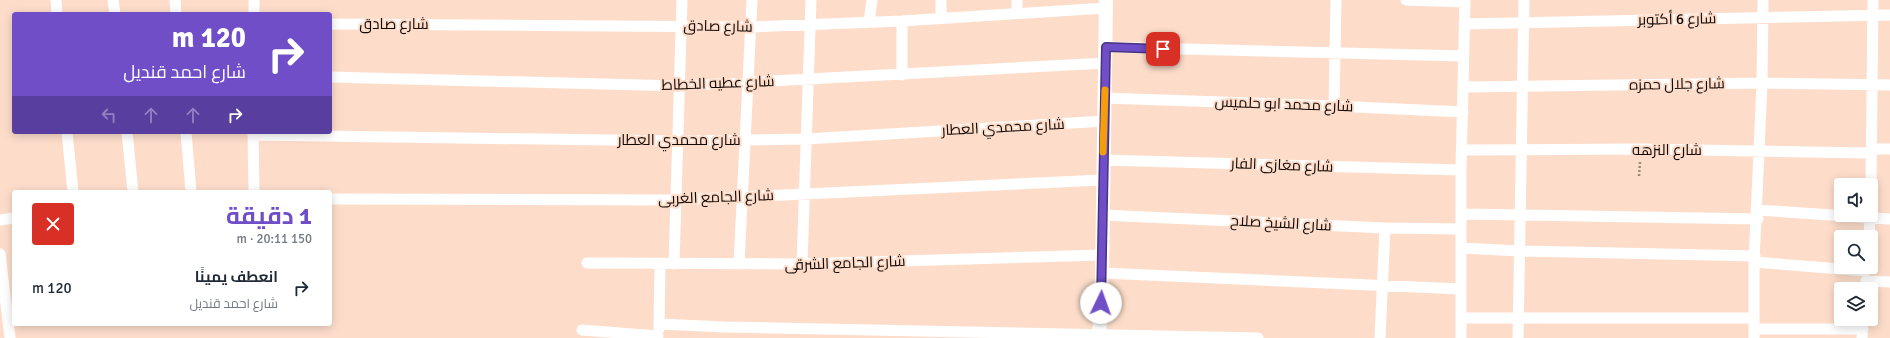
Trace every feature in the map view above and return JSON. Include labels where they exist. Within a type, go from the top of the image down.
[{"type":"street","points":[[56,0],[57,12]]},
{"type":"street","points":[[113,0],[115,12]]},
{"type":"street","points":[[175,0],[176,12]]},
{"type":"street","points":[[254,0],[254,12]]},
{"type":"street","points":[[674,264],[682,0]]},
{"type":"street","points":[[739,264],[752,0]]},
{"type":"street","points":[[802,264],[811,0]]},
{"type":"street","points":[[869,22],[872,0]]},
{"type":"street","points":[[941,0],[941,18]]},
{"type":"street","points":[[1017,0],[1017,13]]},
{"type":"street","points":[[1334,106],[1336,0]]},
{"type":"street","points":[[1406,0],[1465,1],[1463,56],[1463,150],[1461,170],[1460,289],[1462,338]]},
{"type":"street","points":[[1518,338],[1521,149],[1524,85],[1524,0]]},
{"type":"street","points":[[1754,328],[1755,259],[1758,215],[1762,83],[1763,0]]},
{"type":"street","points":[[1870,178],[1873,0]]},
{"type":"street","points":[[1099,336],[1102,273],[1102,180],[1105,121],[1106,4]]},
{"type":"street","name":"شارع صادق","points":[[332,24],[750,27],[811,26],[1017,13],[1106,4]]},
{"type":"street","name":"شارع 6 أكتوبر","points":[[1464,24],[1890,14]]},
{"type":"street","points":[[902,21],[902,75]]},
{"type":"street","points":[[1106,47],[1335,54],[1463,56]]},
{"type":"street","name":"شارع عطيه الخطاط","points":[[332,77],[679,86],[1106,63]]},
{"type":"street","name":"شارع جلال حمزه","points":[[1463,87],[1762,83],[1890,86]]},
{"type":"street","name":"شارع محمد ابو حلميس","points":[[1104,98],[1463,112]]},
{"type":"street","name":"شارع محمدي العطار","points":[[306,134],[678,141],[745,140],[806,139],[1105,121]]},
{"type":"street","points":[[67,134],[73,190]]},
{"type":"street","points":[[127,134],[133,190]]},
{"type":"street","points":[[186,134],[191,190]]},
{"type":"street","points":[[253,134],[254,190]]},
{"type":"street","name":"شارع النزهه","points":[[1463,150],[1871,151],[1890,149]]},
{"type":"street","name":"شارع مغازى الفار","points":[[1103,160],[1461,170]]},
{"type":"street","name":"شارع الجامع الغربى","points":[[332,199],[676,200],[1102,180]]},
{"type":"street","points":[[1461,214],[1834,216]]},
{"type":"street","name":"شارع الشيخ صلاح","points":[[1102,215],[1385,228],[1461,229]]},
{"type":"street","points":[[1878,217],[1890,219]]},
{"type":"street","points":[[0,220],[12,218]]},
{"type":"street","points":[[1380,338],[1385,228]]},
{"type":"street","points":[[1461,248],[1755,259],[1890,282]]},
{"type":"street","points":[[0,254],[10,338]]},
{"type":"street","name":"شارع الجامع الشرقى","points":[[587,263],[802,264],[1102,254]]},
{"type":"street","points":[[582,330],[658,337],[660,264]]},
{"type":"street","points":[[1102,273],[1460,289]]},
{"type":"street","points":[[1462,318],[1754,328],[1863,329]]},
{"type":"street","points":[[659,324],[909,332],[1258,338]]},
{"type":"slow traffic","points":[[1103,152],[1105,90]]},
{"type":"route","points":[[1101,303],[1106,47],[1163,49]]}]
